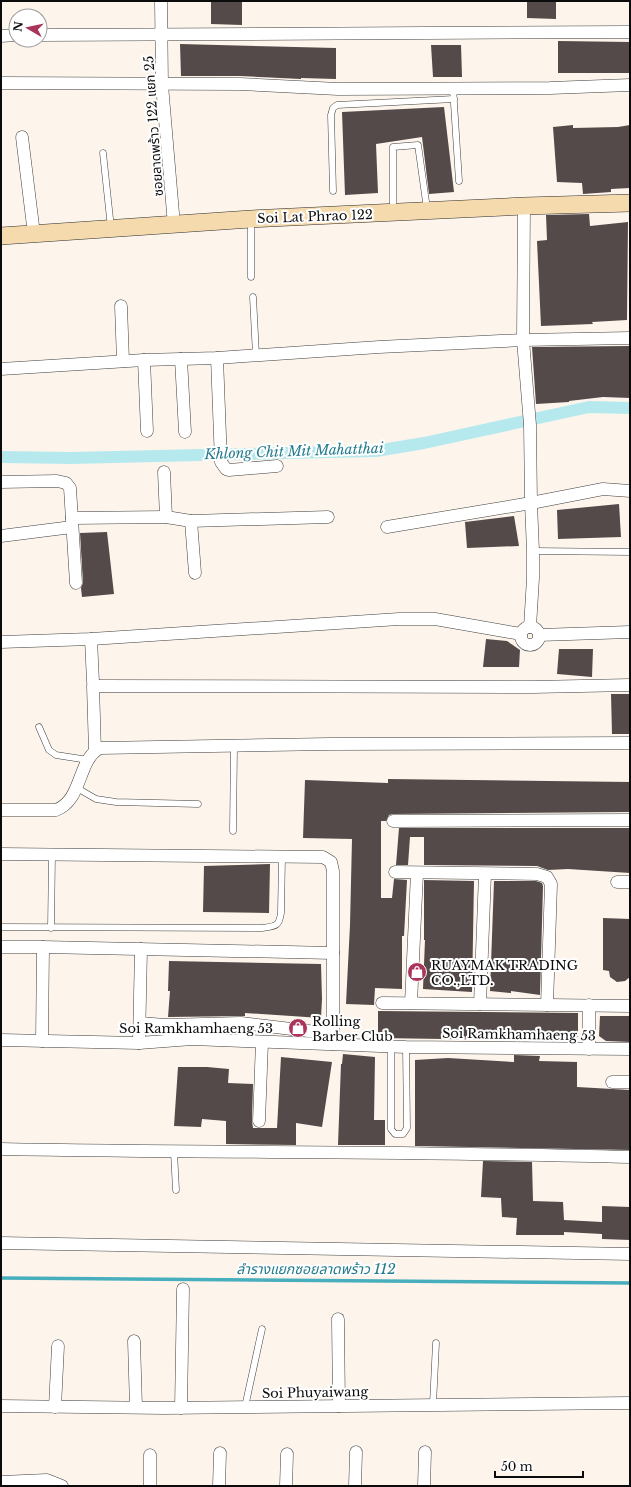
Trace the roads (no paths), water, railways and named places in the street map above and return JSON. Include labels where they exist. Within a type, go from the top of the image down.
[{"type":"street","name":"ซอยลาดพร้าว 122 แยก 25","points":[[161,1],[162,85],[174,225]]},
{"type":"street","points":[[48,35],[630,32]]},
{"type":"street","points":[[1,83],[36,82],[162,85],[240,84],[453,94],[630,85]]},
{"type":"street","points":[[22,137],[34,234]]},
{"type":"street","name":"Soi Lat Phrao 122","points":[[1,236],[111,230],[251,219],[524,206],[630,203]]},
{"type":"street","points":[[524,206],[523,340],[530,425],[533,551],[530,632]]},
{"type":"street","points":[[121,306],[123,361]]},
{"type":"street","points":[[1,369],[123,361],[217,358],[379,347],[523,340],[630,338]]},
{"type":"street","points":[[217,358],[221,462],[226,469],[229,470],[277,466]]},
{"type":"street","points":[[181,359],[185,432]]},
{"type":"street","points":[[144,360],[147,431]]},
{"type":"street","points":[[164,472],[166,517]]},
{"type":"street","points":[[1,482],[57,481],[66,483],[70,488],[76,583]]},
{"type":"street","points":[[387,527],[531,503],[603,489],[630,491]]},
{"type":"street","points":[[1,536],[72,522],[166,517],[191,521],[328,517]]},
{"type":"street","points":[[191,521],[195,573]]},
{"type":"street","points":[[1,642],[91,639],[399,619],[435,619],[530,632],[630,632]]},
{"type":"street","points":[[91,639],[93,682]]},
{"type":"street","points":[[1,810],[56,810],[64,807],[77,788],[92,755],[93,686],[533,687],[630,685]]},
{"type":"street","points":[[92,755],[100,748],[329,744],[630,743]]},
{"type":"street","points":[[393,820],[630,820]]},
{"type":"street","points":[[1,854],[323,857],[331,862],[333,871],[333,1039],[241,1023],[165,1025],[140,1023]]},
{"type":"street","points":[[395,872],[537,874],[547,877],[551,884],[547,1005]]},
{"type":"street","points":[[411,1003],[417,873]]},
{"type":"street","points":[[480,1004],[485,874]]},
{"type":"street","points":[[617,882],[630,882]]},
{"type":"street","points":[[1,947],[43,946],[333,953]]},
{"type":"street","points":[[42,1041],[43,946]]},
{"type":"street","points":[[139,1043],[141,949]]},
{"type":"street","points":[[382,1003],[630,1006]]},
{"type":"street","points":[[588,1049],[589,1005]]},
{"type":"street","name":"Soi Ramkhamhaeng 53","points":[[1,1040],[139,1043],[192,1040],[262,1042],[333,1039],[406,1047],[630,1049]]},
{"type":"street","points":[[259,1121],[262,1042]]},
{"type":"street","points":[[612,1082],[630,1082]]},
{"type":"street","points":[[1,1149],[174,1152],[497,1153],[630,1157]]},
{"type":"street","points":[[1,1243],[630,1254]]},
{"type":"street","points":[[181,1408],[183,1289]]},
{"type":"street","points":[[338,1319],[339,1406]]},
{"type":"street","points":[[134,1341],[136,1407]]},
{"type":"street","points":[[55,1407],[58,1346]]},
{"type":"street","name":"Soi Phuyaiwang","points":[[1,1406],[181,1408],[630,1403]]},
{"type":"street","points":[[354,1486],[356,1452]]},
{"type":"street","points":[[424,1486],[425,1452]]},
{"type":"street","points":[[219,1486],[220,1453]]},
{"type":"street","points":[[286,1486],[288,1454]]},
{"type":"street","points":[[150,1455],[150,1486]]},
{"type":"street","points":[[1,1482],[47,1480],[62,1486]]},
{"type":"lane","points":[[333,191],[331,115],[333,108],[337,104],[453,94],[459,180]]},
{"type":"lane","points":[[393,213],[393,147],[418,145],[428,211]]},
{"type":"lane","points":[[103,153],[111,230]]},
{"type":"lane","points":[[251,219],[251,277]]},
{"type":"lane","points":[[253,297],[256,355]]},
{"type":"lane","points":[[533,551],[630,552]]},
{"type":"lane","points":[[39,727],[49,750],[56,755],[92,755]]},
{"type":"lane","points":[[233,831],[234,746]]},
{"type":"lane","points":[[77,788],[96,799],[116,802],[198,804]]},
{"type":"lane","points":[[51,928],[52,855]]},
{"type":"lane","points":[[1,927],[262,928],[276,926],[280,921],[281,913],[282,857]]},
{"type":"lane","points":[[390,1046],[391,1129],[395,1134],[403,1134],[407,1128],[406,1047]]},
{"type":"lane","points":[[174,1152],[176,1190]]},
{"type":"lane","points":[[245,1407],[262,1329]]},
{"type":"lane","points":[[433,1404],[436,1343]]},
{"type":"waterway","name":"Khlong Chit Mit Mahatthai","points":[[1,457],[71,458],[376,451],[424,443],[589,407],[630,408]]},
{"type":"waterway","name":"ลำรางแยกซอยลาดพร้าว 112","points":[[1,1278],[630,1283]]},
{"type":"place","name":"RUAYMAK TRADING CO.,LTD.","points":[[417,972]]},
{"type":"place","name":"Rolling Barber Club","points":[[298,1028]]}]
